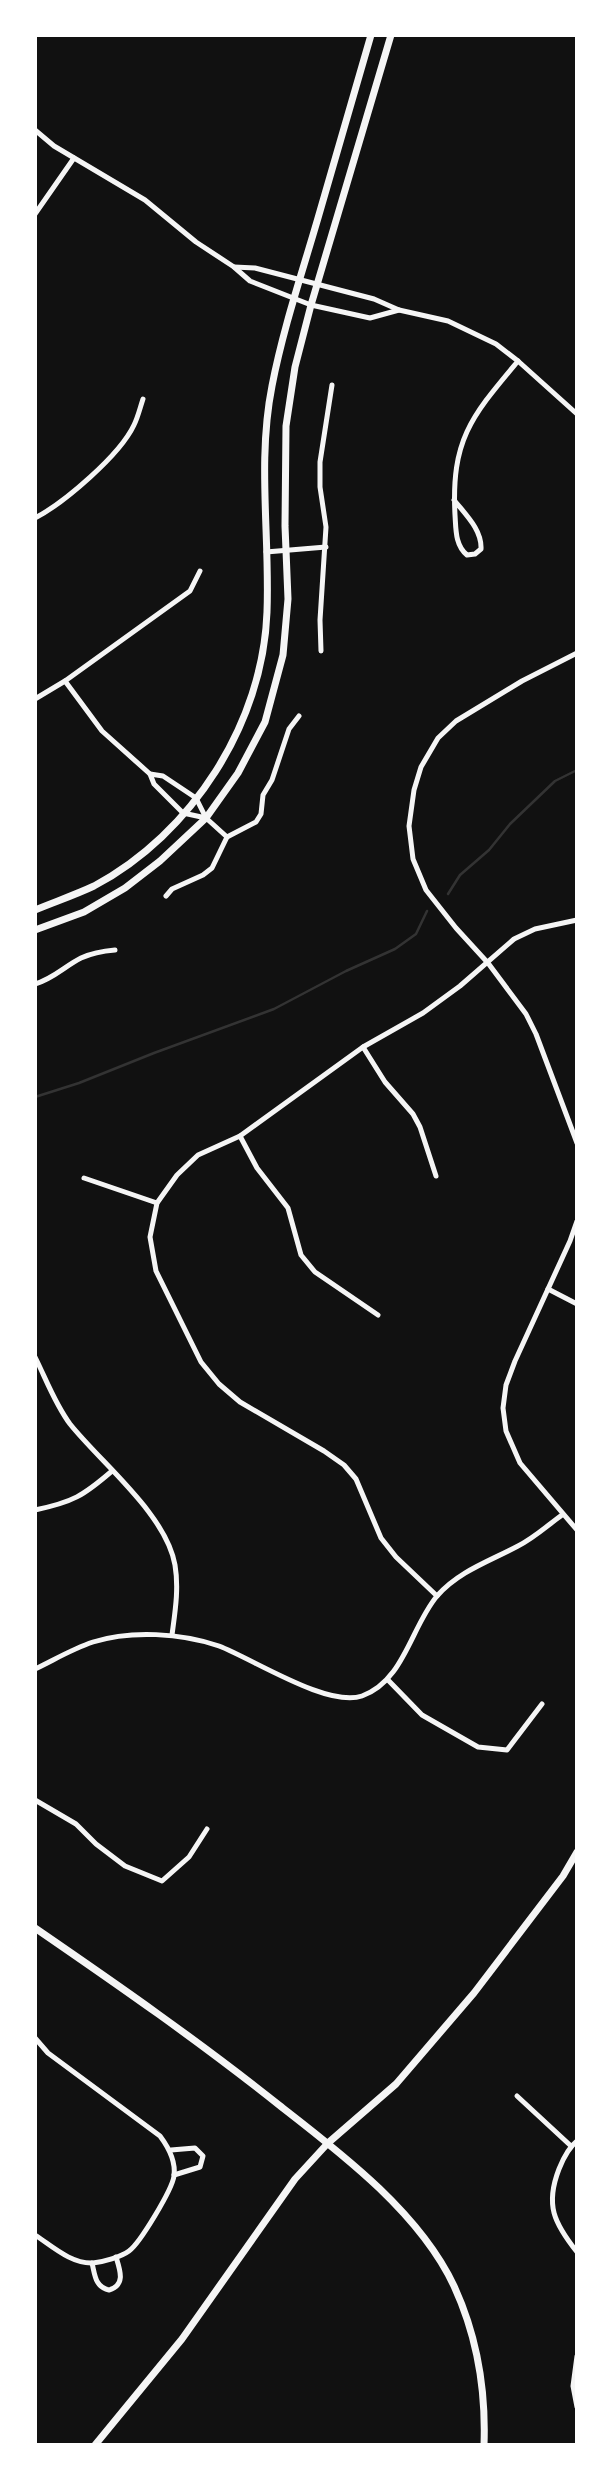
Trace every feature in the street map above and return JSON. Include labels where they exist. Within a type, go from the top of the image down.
[{"type":"street","points":[[35,910],[93,886],[142,854],[196,798],[242,725],[264,646],[264,475],[272,386],[299,279],[371,35]]},
{"type":"street","points":[[35,930],[84,912],[125,888],[160,861],[206,818],[238,773],[265,722],[283,655],[288,599],[286,426],[295,367],[391,35]]},
{"type":"street","points":[[35,130],[54,146],[145,200],[196,242],[250,281],[311,305],[370,317],[399,310]]},
{"type":"street","points":[[35,214],[74,158]]},
{"type":"street","points":[[234,267],[255,268],[299,279],[317,286],[374,299],[399,310],[448,321],[496,344],[577,414]]},
{"type":"street","points":[[454,500],[475,526],[482,541],[481,549],[475,554],[467,555],[460,549],[457,537],[454,500],[459,448],[467,427],[480,407],[518,361]]},
{"type":"street","points":[[321,651],[320,620],[326,527],[320,487],[320,462],[332,385]]},
{"type":"street","points":[[35,518],[78,488],[112,454],[133,428],[143,399]]},
{"type":"street","points":[[266,552],[326,547]]},
{"type":"street","points":[[35,699],[65,681],[190,592],[201,571]]},
{"type":"street","points":[[577,653],[522,681],[456,721],[438,738],[421,767],[414,790],[409,826],[413,859],[426,890],[488,962],[526,1014],[577,1143]]},
{"type":"street","points":[[65,681],[102,731],[150,774],[154,784],[183,813],[206,818]]},
{"type":"street","points":[[166,896],[172,889],[212,868],[227,837],[256,822],[261,814],[263,795],[272,780],[289,729],[299,716]]},
{"type":"street","points":[[150,774],[163,776],[196,798],[206,818],[227,837]]},
{"type":"street","points":[[437,1596],[396,1557],[381,1538],[356,1479],[344,1465],[240,1402],[219,1384],[201,1362],[156,1271],[150,1237],[157,1203],[177,1175],[198,1155],[240,1136],[363,1047],[423,1013],[460,986],[514,939],[535,929],[577,919]]},
{"type":"street","points":[[35,984],[60,973],[80,959],[98,952],[115,950]]},
{"type":"street","points":[[363,1047],[385,1082],[413,1114],[436,1176]]},
{"type":"street","points":[[240,1136],[257,1168],[288,1208],[301,1255],[315,1272],[377,1315]]},
{"type":"street","points":[[84,1178],[157,1203]]},
{"type":"street","points":[[577,1221],[515,1361],[506,1385],[503,1408],[506,1431],[520,1463],[577,1530]]},
{"type":"street","points":[[548,1289],[577,1304]]},
{"type":"street","points":[[35,1357],[69,1422],[152,1516],[167,1541],[175,1564],[177,1597],[172,1635]]},
{"type":"street","points":[[35,1510],[67,1503],[88,1492],[112,1471]]},
{"type":"street","points":[[35,1669],[75,1648],[96,1641],[117,1637],[172,1635],[218,1646],[325,1694],[345,1698],[362,1696],[388,1680],[437,1596],[476,1566],[520,1545],[562,1515]]},
{"type":"street","points":[[388,1680],[422,1714],[478,1747],[508,1750],[542,1704]]},
{"type":"street","points":[[35,1800],[76,1824],[96,1844],[125,1866],[162,1881],[188,1857],[207,1829]]},
{"type":"street","points":[[95,2445],[182,2339],[295,2179],[328,2143],[396,2084],[474,1993],[564,1876],[577,1852]]},
{"type":"street","points":[[35,1928],[226,2063],[328,2143],[357,2168],[422,2234],[453,2284],[471,2329],[482,2378],[484,2445]]},
{"type":"street","points":[[35,2038],[48,2053],[160,2136],[171,2150],[174,2175],[169,2194],[130,2251],[92,2263],[69,2259],[35,2235]]},
{"type":"street","points":[[517,2096],[574,2143],[562,2161],[553,2183],[551,2205],[559,2230],[577,2252]]},
{"type":"street","points":[[171,2150],[195,2148],[203,2156],[200,2167],[174,2175]]},
{"type":"street","points":[[92,2263],[97,2284],[102,2289],[109,2290],[119,2285],[121,2279],[116,2257]]},
{"type":"street","points":[[577,2356],[573,2386],[577,2407]]},
{"type":"waterway","points":[[448,894],[460,875],[489,850],[510,824],[555,781],[577,770]]},
{"type":"waterway","points":[[35,1097],[274,1009],[395,949],[416,934],[427,911]]}]
